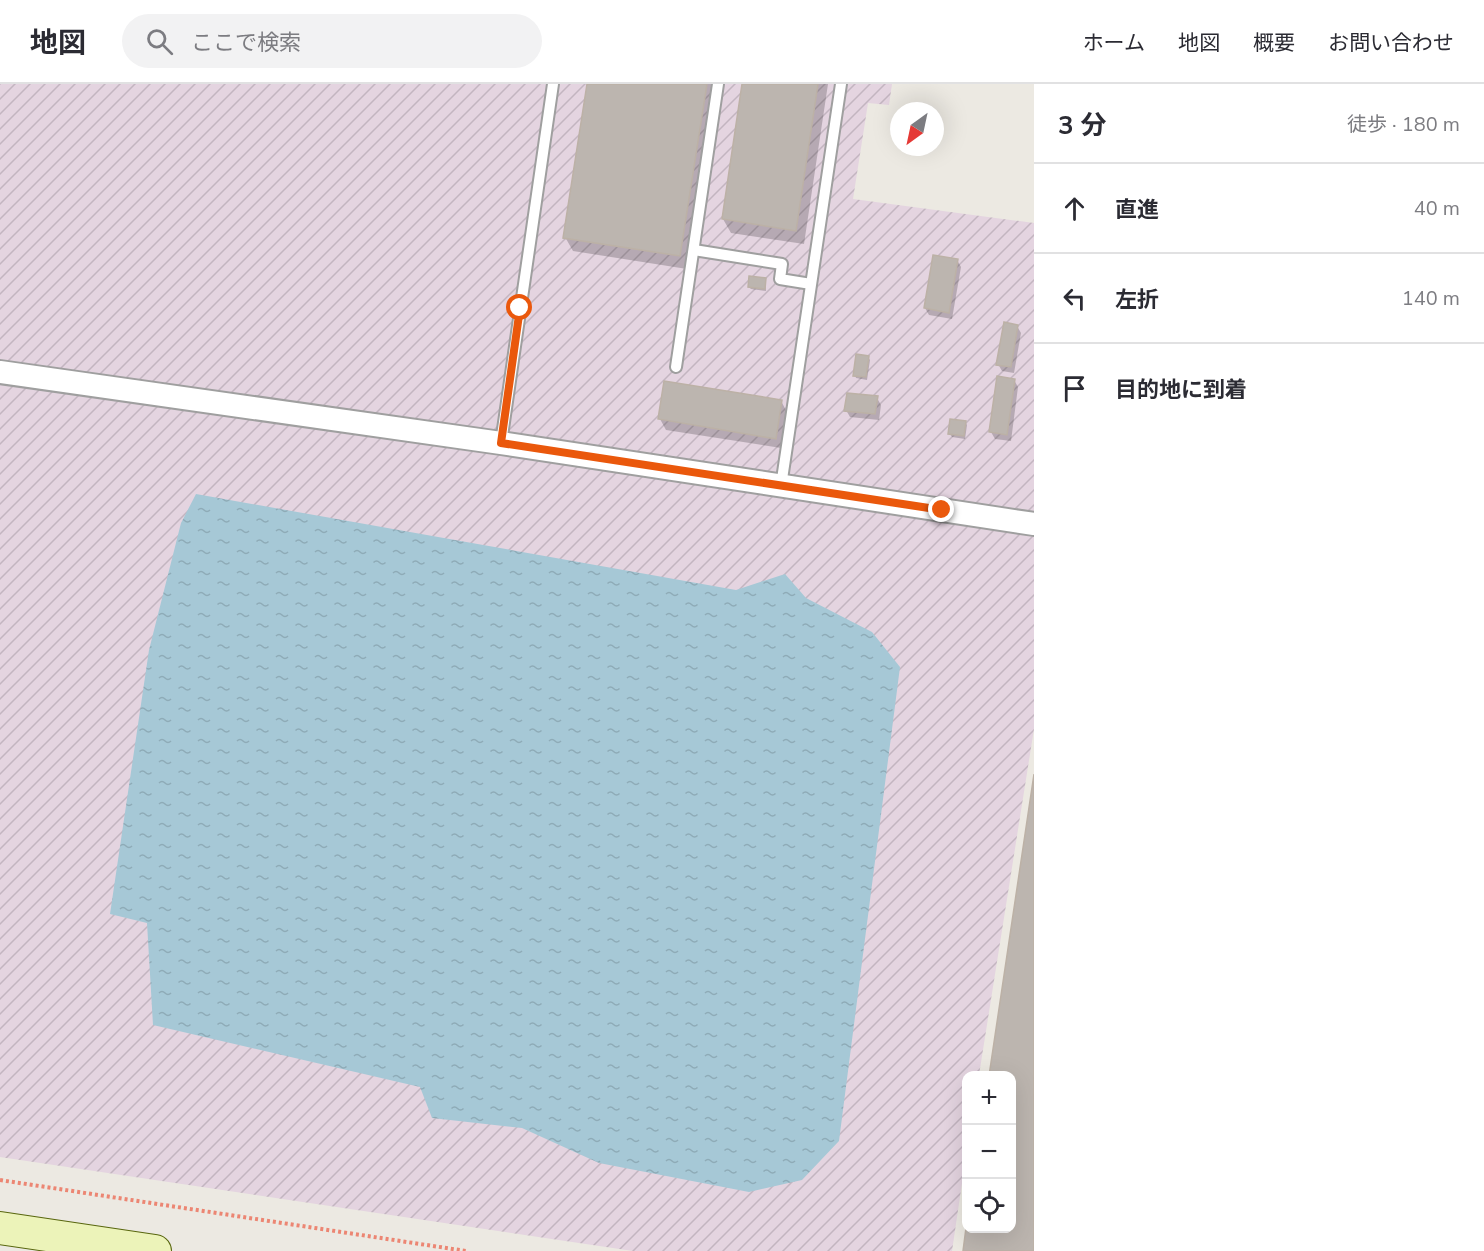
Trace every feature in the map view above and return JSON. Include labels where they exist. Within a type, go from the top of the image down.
[{"type":"main road","points":[[0,1228],[155,1251]]},
{"type":"street","points":[[0,372],[501,443],[1034,524]]},
{"type":"lane","points":[[501,443],[553,84]]},
{"type":"lane","points":[[676,367],[718,84]]},
{"type":"lane","points":[[781,486],[841,84]]},
{"type":"lane","points":[[694,250],[782,264],[780,279],[811,284]]},
{"type":"path","points":[[0,1180],[466,1251]]},
{"type":"shaded area","points":[[0,84],[892,84],[889,105],[868,103],[853,199],[1034,223],[1034,729],[980,1071],[962,1071],[962,1183],[952,1251],[633,1251],[0,1157]]},
{"type":"water","points":[[196,494],[736,590],[785,574],[806,598],[872,632],[900,667],[839,1141],[802,1180],[749,1192],[599,1163],[522,1128],[432,1118],[420,1087],[153,1025],[147,923],[110,914],[149,650],[181,523]]},
{"type":"building","points":[[587,84],[707,84],[680,256],[563,238]]},
{"type":"building","points":[[742,84],[818,84],[796,231],[722,219]]},
{"type":"building","points":[[933,255],[958,259],[949,313],[924,308]]},
{"type":"building","points":[[749,276],[766,278],[765,289],[748,287]]},
{"type":"building","points":[[1004,322],[1018,325],[1011,367],[996,365]]},
{"type":"building","points":[[856,354],[869,356],[866,377],[853,376]]},
{"type":"building","points":[[997,376],[1015,379],[1007,435],[989,432]]},
{"type":"building","points":[[664,381],[782,400],[776,439],[658,419]]},
{"type":"building","points":[[847,393],[878,396],[875,414],[844,411]]},
{"type":"building","points":[[950,419],[966,421],[964,436],[948,434]]},
{"type":"building","points":[[1034,774],[1034,1251],[963,1251],[965,1233],[1016,1233],[1016,1071],[990,1071]]},
{"type":"route","points":[[520,308],[501,443],[942,510]]}]
